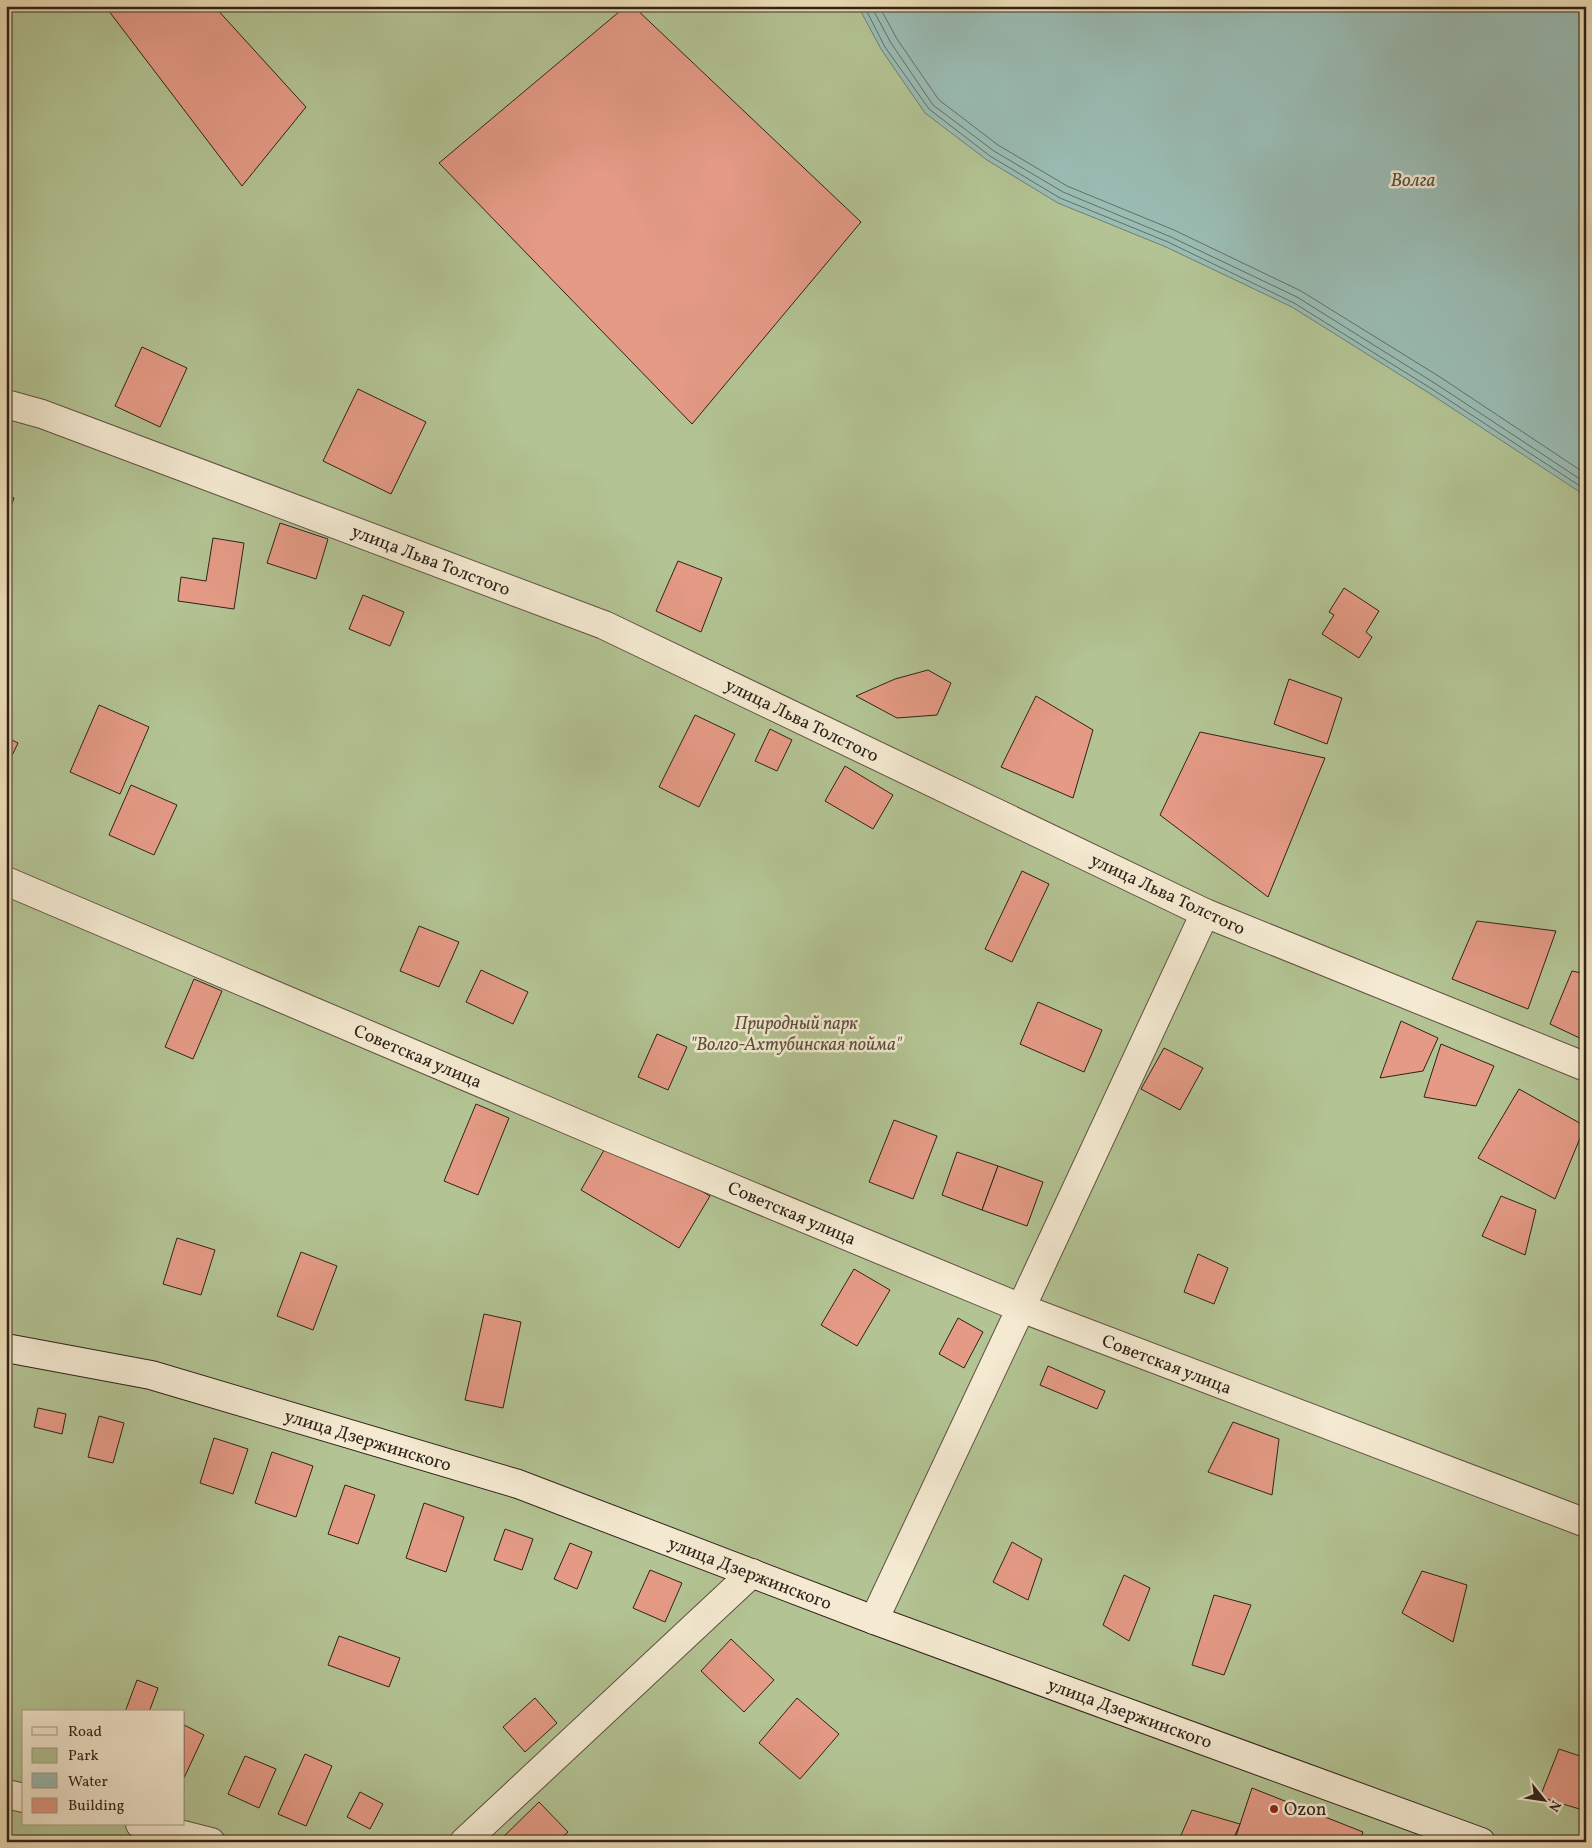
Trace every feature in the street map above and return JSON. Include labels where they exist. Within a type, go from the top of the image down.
[{"type":"street","name":"улица Льва Толстого","points":[[6,404],[42,414],[604,625],[1205,913],[1586,1067]]},
{"type":"street","name":"Советская улица","points":[[6,881],[620,1142],[1022,1308],[1586,1523]]},
{"type":"street","points":[[874,1620],[1022,1308],[1205,913]]},
{"type":"street","name":"улица Дзержинского","points":[[6,1348],[151,1375],[518,1484],[874,1620],[1481,1842]]},
{"type":"street","points":[[464,1842],[752,1573]]},
{"type":"street","points":[[6,1794],[22,1798]]},
{"type":"street","points":[[148,1826],[211,1842]]},
{"type":"green space","name":"Природный парк \"Волго-Ахтубинская пойма\"","points":[[6,6],[1052,6],[1586,354],[1586,1842],[6,1842]]},
{"type":"water","name":"Волга","points":[[858,6],[1586,6],[1586,496],[1429,393],[1292,307],[1166,247],[1058,203],[987,160],[925,113],[881,49]]},
{"type":"building","points":[[105,6],[214,6],[306,107],[242,186]]},
{"type":"building","points":[[626,6],[633,6],[861,222],[692,424],[439,163]]},
{"type":"building","points":[[142,347],[187,368],[160,427],[115,406]]},
{"type":"building","points":[[358,389],[426,422],[391,494],[323,461]]},
{"type":"building","points":[[6,495],[14,498],[6,521]]},
{"type":"building","points":[[280,523],[328,539],[316,579],[267,563]]},
{"type":"building","points":[[213,538],[244,543],[234,609],[178,601],[181,577],[206,581]]},
{"type":"building","points":[[678,561],[722,578],[701,632],[656,611]]},
{"type":"building","points":[[1344,588],[1379,611],[1366,632],[1372,637],[1359,658],[1322,634],[1334,615],[1329,612]]},
{"type":"building","points":[[363,595],[404,612],[390,646],[349,629]]},
{"type":"building","points":[[928,670],[951,683],[937,715],[897,718],[856,696],[895,679]]},
{"type":"building","points":[[1289,679],[1342,698],[1327,744],[1274,724]]},
{"type":"building","points":[[1036,696],[1093,730],[1073,798],[1001,767]]},
{"type":"building","points":[[99,705],[149,727],[120,794],[70,772]]},
{"type":"building","points":[[695,715],[735,734],[699,807],[659,787]]},
{"type":"building","points":[[770,729],[792,740],[777,771],[755,761]]},
{"type":"building","points":[[1200,732],[1325,758],[1268,897],[1160,815]]},
{"type":"building","points":[[6,737],[18,743],[6,768]]},
{"type":"building","points":[[845,766],[893,795],[873,829],[825,801]]},
{"type":"building","points":[[131,785],[177,805],[154,855],[109,835]]},
{"type":"building","points":[[1022,871],[1049,884],[1012,962],[985,949]]},
{"type":"building","points":[[1477,921],[1556,931],[1528,1009],[1452,979]]},
{"type":"building","points":[[419,926],[459,942],[439,987],[400,971]]},
{"type":"building","points":[[481,970],[528,992],[513,1024],[466,1002]]},
{"type":"building","points":[[1572,971],[1586,974],[1586,1041],[1550,1024]]},
{"type":"building","points":[[194,979],[222,991],[193,1059],[165,1047]]},
{"type":"building","points":[[1038,1002],[1102,1030],[1084,1072],[1020,1044]]},
{"type":"building","points":[[1401,1021],[1438,1038],[1423,1071],[1380,1078]]},
{"type":"building","points":[[657,1034],[687,1047],[668,1090],[638,1077]]},
{"type":"building","points":[[1441,1044],[1494,1066],[1476,1106],[1424,1097]]},
{"type":"building","points":[[1164,1048],[1203,1068],[1180,1110],[1141,1089]]},
{"type":"building","points":[[1519,1089],[1585,1126],[1555,1199],[1478,1158]]},
{"type":"building","points":[[476,1104],[509,1118],[478,1195],[444,1181]]},
{"type":"building","points":[[894,1120],[937,1136],[913,1199],[869,1182]]},
{"type":"building","points":[[611,1138],[710,1196],[679,1248],[581,1190]]},
{"type":"building","points":[[957,1152],[998,1166],[982,1210],[942,1195]]},
{"type":"building","points":[[998,1166],[1043,1182],[1027,1226],[982,1210]]},
{"type":"building","points":[[1501,1196],[1536,1210],[1525,1255],[1482,1236]]},
{"type":"building","points":[[177,1238],[215,1250],[201,1295],[163,1284]]},
{"type":"building","points":[[301,1252],[337,1266],[313,1330],[277,1316]]},
{"type":"building","points":[[1198,1254],[1228,1268],[1214,1304],[1184,1292]]},
{"type":"building","points":[[854,1269],[890,1290],[857,1346],[821,1325]]},
{"type":"building","points":[[484,1314],[521,1322],[503,1408],[465,1400]]},
{"type":"building","points":[[958,1318],[983,1332],[964,1368],[939,1354]]},
{"type":"building","points":[[1048,1366],[1105,1391],[1097,1409],[1040,1385]]},
{"type":"building","points":[[38,1408],[66,1414],[62,1434],[34,1427]]},
{"type":"building","points":[[99,1416],[124,1423],[113,1463],[88,1457]]},
{"type":"building","points":[[1233,1422],[1279,1439],[1272,1495],[1208,1472]]},
{"type":"building","points":[[214,1438],[248,1449],[233,1494],[200,1483]]},
{"type":"building","points":[[272,1452],[313,1466],[296,1517],[255,1503]]},
{"type":"building","points":[[345,1485],[375,1495],[358,1544],[328,1534]]},
{"type":"building","points":[[424,1503],[464,1517],[446,1572],[406,1558]]},
{"type":"building","points":[[505,1529],[533,1539],[522,1570],[494,1560]]},
{"type":"building","points":[[1012,1542],[1042,1559],[1028,1600],[993,1582]]},
{"type":"building","points":[[570,1543],[592,1552],[577,1589],[554,1579]]},
{"type":"building","points":[[650,1570],[682,1583],[665,1622],[633,1608]]},
{"type":"building","points":[[1422,1571],[1467,1585],[1453,1642],[1402,1613]]},
{"type":"building","points":[[1124,1575],[1150,1588],[1129,1641],[1103,1625]]},
{"type":"building","points":[[1214,1595],[1251,1605],[1224,1675],[1192,1665]]},
{"type":"building","points":[[339,1636],[400,1658],[389,1687],[328,1665]]},
{"type":"building","points":[[731,1639],[774,1680],[744,1712],[701,1671]]},
{"type":"building","points":[[137,1680],[158,1688],[150,1710],[126,1710]]},
{"type":"building","points":[[535,1698],[557,1723],[525,1752],[503,1727]]},
{"type":"building","points":[[797,1698],[839,1734],[800,1779],[759,1743]]},
{"type":"building","points":[[185,1726],[204,1735],[185,1776]]},
{"type":"building","points":[[1559,1749],[1586,1758],[1586,1811],[1540,1797]]},
{"type":"building","points":[[305,1754],[332,1766],[306,1826],[278,1814]]},
{"type":"building","points":[[245,1756],[276,1769],[259,1808],[228,1794]]},
{"type":"building","points":[[1252,1788],[1363,1832],[1359,1842],[1234,1842]]},
{"type":"building","points":[[360,1792],[383,1804],[370,1829],[347,1817]]},
{"type":"building","points":[[539,1802],[568,1832],[557,1842],[498,1842]]},
{"type":"building","points":[[1192,1810],[1240,1824],[1232,1842],[1178,1842]]},
{"type":"place","name":"Ozon","points":[[1274,1809]]}]
